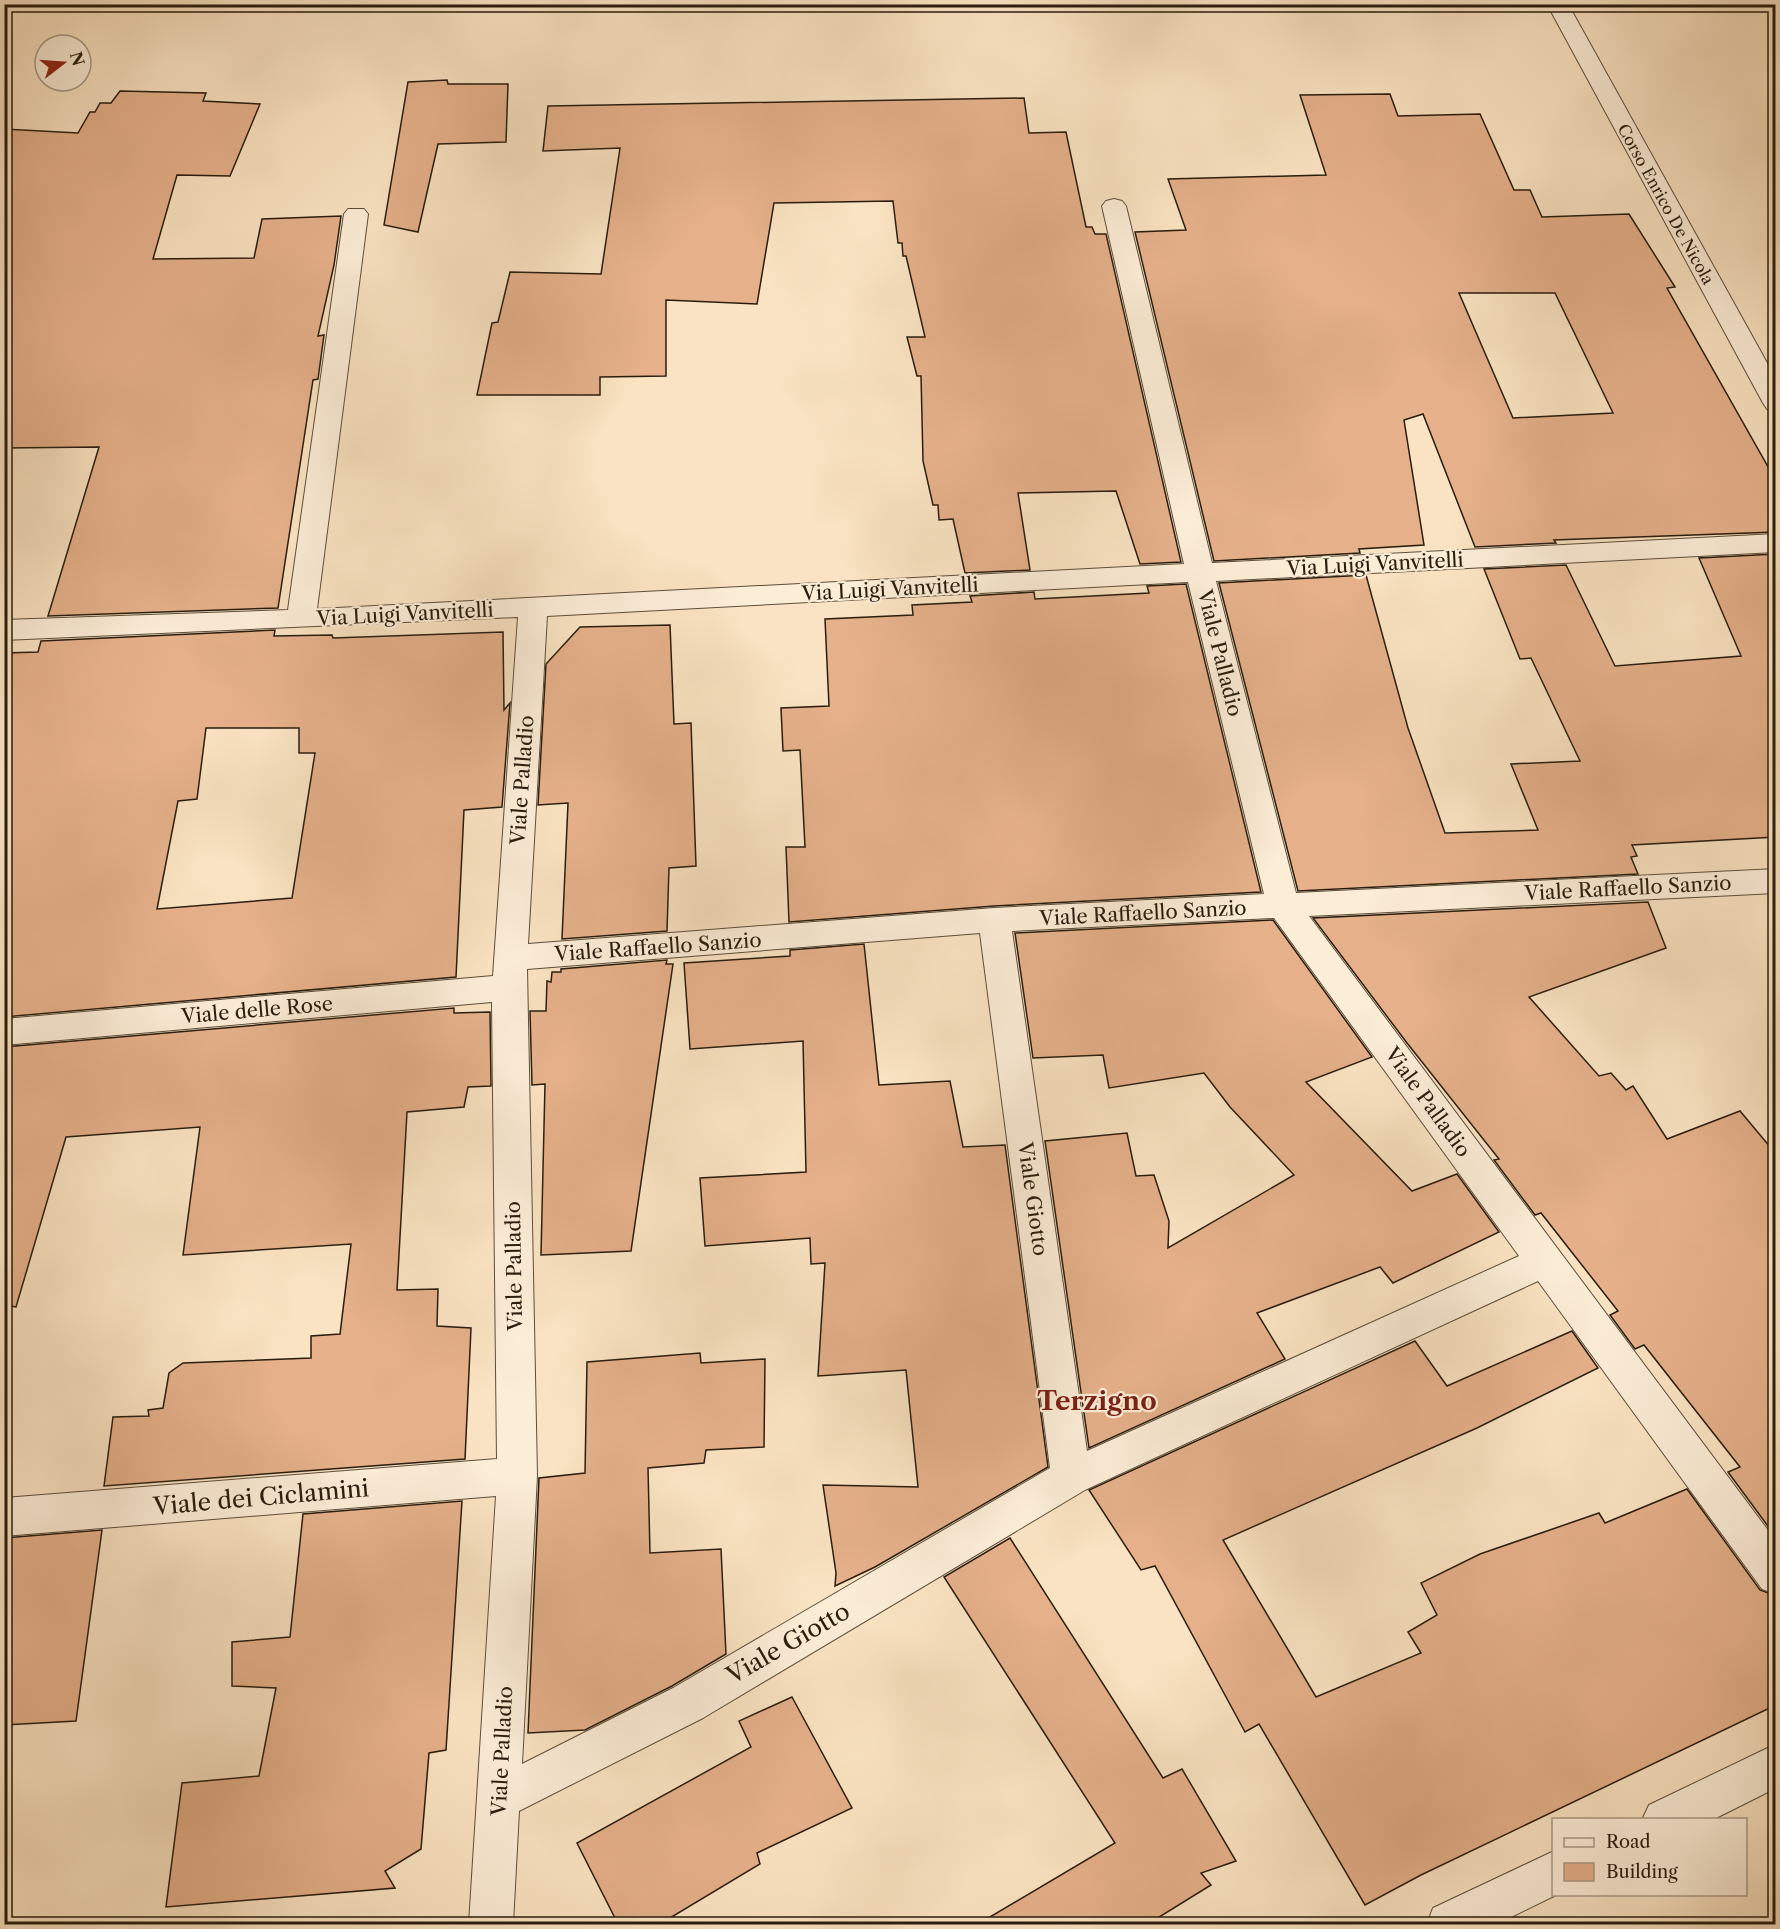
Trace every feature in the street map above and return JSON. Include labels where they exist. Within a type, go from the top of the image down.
[{"type":"street","name":"Corso Enrico De Nicola","points":[[1557,4],[1776,403]]},
{"type":"street","name":"Viale Palladio","points":[[1114,206],[1200,573],[1283,906],[1776,1575]]},
{"type":"street","points":[[301,619],[356,214]]},
{"type":"street","name":"Via Luigi Vanvitelli","points":[[4,630],[301,619],[1776,543]]},
{"type":"street","name":"Viale Palladio","points":[[491,1924],[518,1476],[510,973],[533,607]]},
{"type":"street","name":"Viale Raffaello Sanzio","points":[[510,973],[994,920],[1774,881]]},
{"type":"street","name":"Viale Giotto","points":[[994,920],[1071,1477]]},
{"type":"street","name":"Viale delle Rose","points":[[4,1032],[510,973]]},
{"type":"street","name":"Viale Giotto","points":[[500,1798],[688,1702],[1071,1477],[1545,1261]]},
{"type":"street","name":"Viale dei Ciclamini","points":[[4,1517],[518,1476]]},
{"type":"street","points":[[1668,1818],[1776,1765]]},
{"type":"street","points":[[1449,1924],[1552,1874]]},
{"type":"building","points":[[447,80],[448,84],[508,84],[506,142],[438,144],[418,232],[384,225],[408,82]]},
{"type":"building","points":[[120,91],[206,93],[203,101],[260,104],[230,176],[177,175],[153,259],[254,258],[262,219],[341,216],[334,265],[318,336],[324,335],[318,379],[313,380],[278,608],[48,616],[99,447],[4,448],[4,129],[78,133],[90,112],[95,112],[100,103],[111,103]]},
{"type":"building","points":[[1390,94],[1398,116],[1480,114],[1514,190],[1530,190],[1542,217],[1629,214],[1675,287],[1667,288],[1776,481],[1776,532],[1554,540],[1556,543],[1475,547],[1423,414],[1404,420],[1424,545],[1359,549],[1360,553],[1214,561],[1135,232],[1186,230],[1168,179],[1326,175],[1300,95]],"holes":[[[1459,293],[1555,293],[1613,413],[1513,418]]]},
{"type":"building","points":[[1024,98],[1029,133],[1066,132],[1086,227],[1092,227],[1095,234],[1106,234],[1181,562],[1140,564],[1116,491],[1018,493],[1030,570],[965,573],[953,519],[939,520],[938,505],[933,505],[923,461],[921,376],[917,376],[907,337],[925,337],[906,256],[903,256],[902,243],[898,243],[893,201],[774,203],[757,304],[666,300],[666,376],[600,377],[600,395],[477,395],[492,323],[498,322],[510,272],[601,274],[620,148],[543,151],[548,106]]},
{"type":"building","points":[[1776,554],[1776,837],[1632,845],[1637,856],[1631,857],[1638,874],[1298,891],[1219,583],[1366,575],[1408,728],[1445,833],[1538,830],[1511,764],[1580,761],[1531,658],[1520,659],[1484,569],[1566,565],[1615,666],[1741,656],[1699,558]]},
{"type":"building","points":[[1186,584],[1261,892],[994,906],[789,922],[786,847],[805,847],[800,750],[783,751],[781,708],[829,706],[825,619],[913,615],[912,605],[972,602],[970,596],[1034,592],[1035,599],[1149,593],[1147,586]]},
{"type":"building","points":[[670,625],[674,724],[691,723],[696,866],[669,868],[667,931],[562,939],[568,803],[538,805],[546,664],[580,627]]},
{"type":"building","points":[[275,630],[274,636],[332,635],[333,638],[503,632],[504,710],[510,703],[502,807],[464,810],[456,977],[4,1017],[4,653],[38,652],[41,641]],"holes":[[[206,728],[299,728],[299,753],[315,753],[292,898],[157,909],[178,801],[197,799]]]},
{"type":"building","points":[[1648,902],[1666,948],[1529,997],[1599,1076],[1611,1073],[1626,1090],[1633,1086],[1667,1139],[1740,1111],[1776,1154],[1776,1537],[1728,1472],[1740,1467],[1644,1345],[1635,1349],[1610,1315],[1618,1311],[1541,1213],[1535,1215],[1494,1160],[1499,1159],[1407,1043],[1313,918]]},
{"type":"building","points":[[1273,920],[1372,1057],[1306,1082],[1412,1191],[1457,1174],[1499,1232],[1393,1283],[1380,1267],[1257,1313],[1285,1359],[1089,1448],[1045,1141],[1127,1133],[1136,1176],[1154,1175],[1169,1221],[1168,1248],[1294,1175],[1230,1107],[1204,1073],[1109,1088],[1103,1055],[1033,1058],[1015,933]]},
{"type":"building","points":[[864,944],[879,1085],[950,1081],[963,1147],[1005,1145],[1048,1467],[875,1567],[835,1586],[836,1573],[823,1485],[918,1487],[906,1370],[818,1376],[825,1263],[811,1264],[810,1238],[705,1246],[700,1178],[806,1172],[803,1041],[690,1049],[684,963],[790,956],[790,950]]},
{"type":"building","points":[[667,960],[666,964],[673,964],[631,1251],[541,1255],[545,1084],[532,1085],[530,1011],[546,1011],[547,981],[551,982],[552,972],[561,972],[561,969]]},
{"type":"building","points":[[454,1008],[454,1013],[490,1012],[491,1086],[468,1087],[464,1107],[407,1112],[397,1290],[438,1289],[437,1326],[471,1328],[465,1459],[104,1486],[113,1417],[149,1416],[148,1410],[163,1408],[169,1373],[183,1363],[311,1358],[311,1336],[340,1334],[351,1244],[183,1255],[200,1127],[66,1137],[16,1307],[4,1305],[4,1047]]},
{"type":"building","points":[[1572,1331],[1598,1368],[1477,1428],[1223,1540],[1316,1697],[1421,1653],[1408,1632],[1437,1615],[1421,1583],[1480,1554],[1599,1513],[1605,1523],[1687,1489],[1760,1590],[1776,1596],[1776,1705],[1421,1875],[1365,1905],[1259,1724],[1245,1732],[1155,1566],[1141,1570],[1089,1490],[1415,1341],[1447,1386]]},
{"type":"building","points":[[700,1353],[701,1363],[765,1359],[764,1447],[706,1450],[704,1463],[648,1468],[650,1553],[721,1549],[726,1654],[672,1686],[585,1730],[528,1733],[539,1478],[585,1473],[587,1362]]},
{"type":"building","points":[[462,1501],[446,1750],[429,1753],[421,1849],[385,1871],[395,1888],[166,1907],[182,1783],[259,1776],[276,1688],[232,1686],[232,1642],[290,1637],[303,1514]]},
{"type":"building","points":[[102,1530],[76,1721],[4,1725],[4,1538]]},
{"type":"building","points":[[1010,1538],[1163,1778],[1182,1769],[1236,1861],[1201,1873],[1211,1885],[1148,1924],[978,1924],[1115,1843],[944,1577]]},
{"type":"building","points":[[792,1697],[852,1808],[757,1853],[760,1864],[660,1924],[618,1924],[577,1843],[751,1747],[739,1721]]},
{"type":"district","name":"Terzigno","points":[[1097,1401]]}]
